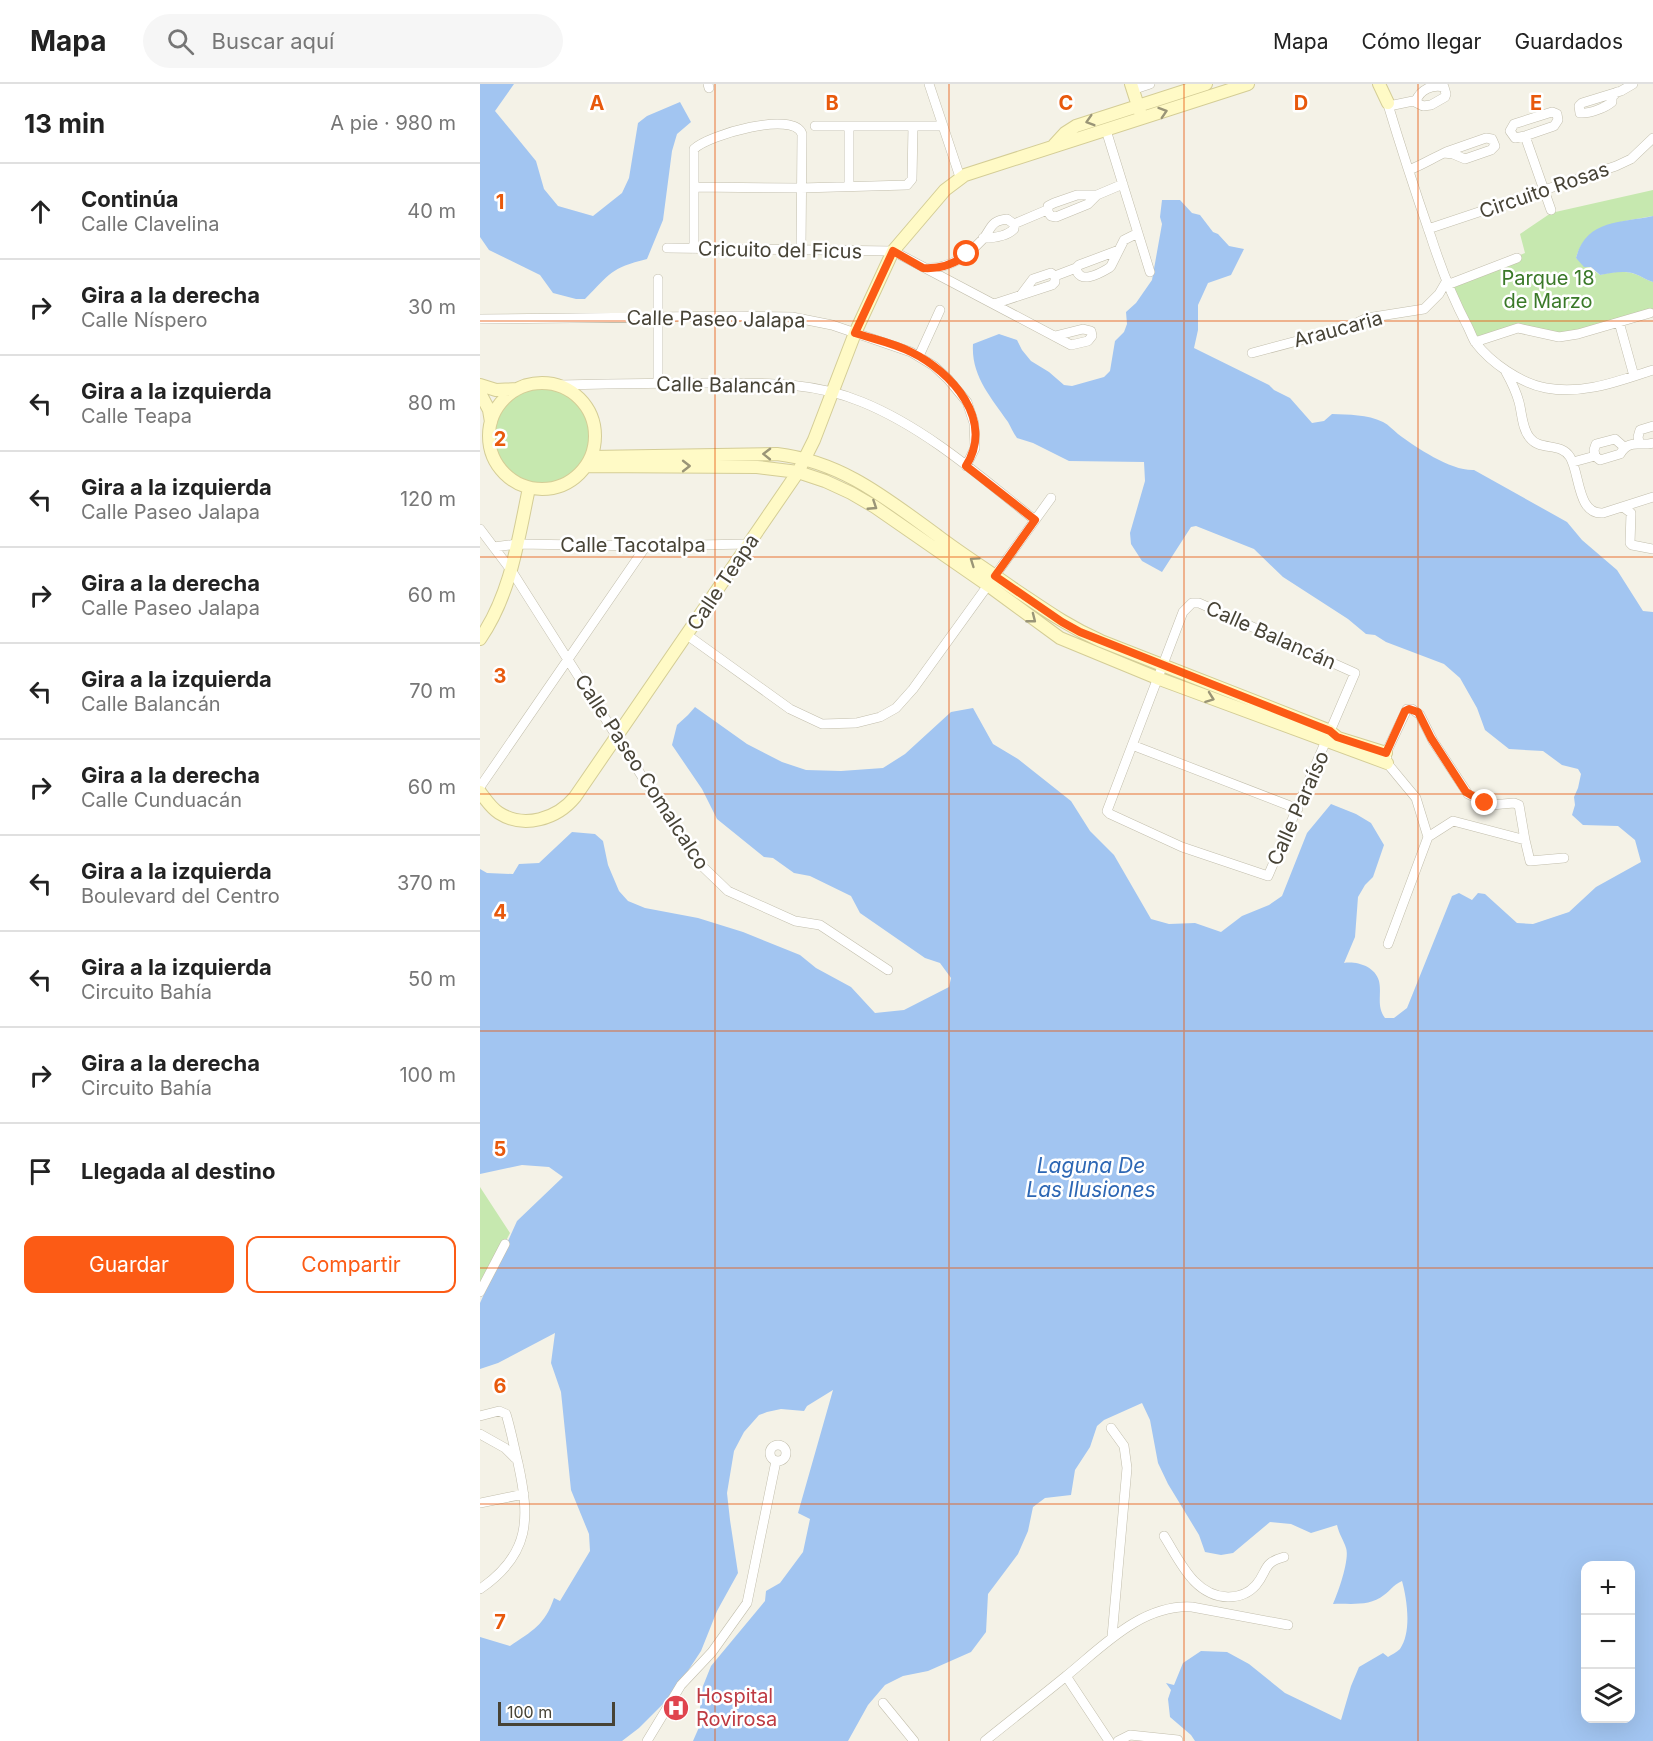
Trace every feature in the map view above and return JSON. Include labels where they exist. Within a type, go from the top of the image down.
[{"type":"street","points":[[929,84],[960,177],[1248,84]]},
{"type":"street","points":[[1142,118],[1132,87],[1150,84]]},
{"type":"street","points":[[1048,149],[1076,126],[1206,84]]},
{"type":"street","points":[[1380,84],[1447,283],[1475,342],[1505,370],[1526,382],[1542,387],[1570,390],[1600,387],[1653,370]]},
{"type":"street","points":[[1617,92],[1633,84]]},
{"type":"street","points":[[1388,104],[1416,101]]},
{"type":"street","points":[[1552,112],[1557,114],[1558,120],[1554,126],[1525,136],[1517,138],[1512,136],[1510,128],[1514,124],[1552,112]]},
{"type":"street","points":[[694,249],[693,153],[695,147],[744,128],[773,125],[795,126],[801,130],[801,249]]},
{"type":"street","points":[[815,126],[943,126]]},
{"type":"street","points":[[849,126],[849,186]]},
{"type":"street","points":[[694,187],[801,188],[906,185],[911,183],[913,126]]},
{"type":"street","points":[[1106,130],[1149,272]]},
{"type":"street","points":[[1525,136],[1551,210]]},
{"type":"street","points":[[1409,170],[1444,153],[1488,137],[1495,146],[1491,150],[1465,159],[1444,153]]},
{"type":"street","name":"Circuito Rosas","points":[[1428,229],[1622,163],[1639,152],[1653,138]]},
{"type":"street","name":"Calle Teapa","points":[[480,792],[497,812],[509,818],[536,820],[551,816],[565,808],[575,797],[806,460],[855,333],[893,251],[930,206],[960,177]]},
{"type":"street","points":[[1014,224],[1047,210],[1051,216],[1056,217],[1088,204],[1096,195],[1123,184]]},
{"type":"street","points":[[923,268],[936,268],[954,263],[964,257],[996,222],[1007,219],[1014,224]]},
{"type":"street","points":[[983,238],[1010,233],[1014,229],[1014,224]]},
{"type":"street","points":[[1076,268],[1078,274],[1084,278],[1106,270],[1111,266],[1124,240],[1138,233]]},
{"type":"street","name":"Cricuito del Ficus","points":[[668,248],[893,251]]},
{"type":"street","points":[[994,304],[1052,285],[1055,282],[1054,276],[1119,250]]},
{"type":"street","points":[[893,251],[1055,336]]},
{"type":"street","points":[[1447,283],[1518,258]]},
{"type":"street","points":[[658,279],[658,383]]},
{"type":"street","name":"Araucaria","points":[[1252,353],[1346,328],[1367,318],[1424,309],[1447,283]]},
{"type":"street","points":[[919,357],[940,310]]},
{"type":"street","points":[[1475,342],[1518,328],[1559,337],[1578,334],[1650,313]]},
{"type":"street","name":"Calle Paseo Jalapa","points":[[480,319],[792,317],[822,322],[906,350],[948,379],[970,407],[975,423],[975,441],[972,455],[966,466]]},
{"type":"street","points":[[1619,322],[1634,376]]},
{"type":"street","points":[[1505,370],[1516,392],[1530,439],[1535,443],[1562,449],[1568,453],[1573,462],[1585,503],[1592,511],[1599,513],[1653,497]]},
{"type":"street","points":[[480,385],[496,390],[519,389],[539,383],[557,385],[579,398],[590,414],[595,436],[588,461],[574,478],[550,489],[529,488],[512,480],[498,466],[490,444],[489,410],[480,393]]},
{"type":"street","name":"Calle Balancán","points":[[557,385],[778,384],[832,392],[864,402],[918,433],[966,466],[1035,520]]},
{"type":"street","points":[[491,422],[503,401],[519,389]]},
{"type":"street","points":[[1636,443],[1640,430],[1653,426]]},
{"type":"street","points":[[1624,447],[1615,439],[1596,444],[1595,456],[1600,460],[1620,454],[1624,447],[1636,443],[1647,445],[1653,443]]},
{"type":"street","points":[[588,461],[766,454],[806,460],[846,473],[877,491],[992,581],[1060,638],[1157,678],[1329,736]]},
{"type":"street","points":[[1573,462],[1595,456]]},
{"type":"street","points":[[588,461],[757,467],[798,472],[838,486],[863,499],[992,581],[1067,625],[1342,743],[1386,758],[1416,798],[1428,837]]},
{"type":"street","points":[[480,639],[498,608],[511,570],[529,488]]},
{"type":"street","points":[[687,635],[805,718],[828,725],[856,723],[885,715],[900,704],[1051,498]]},
{"type":"street","points":[[1623,507],[1629,510],[1632,516],[1630,543],[1653,549]]},
{"type":"street","name":"Calle Paseo Comalcalco","points":[[480,529],[511,570],[691,853],[720,885],[732,894],[772,912],[799,922],[820,925],[888,970]]},
{"type":"street","name":"Calle Tacotalpa","points":[[494,547],[517,544],[646,546],[748,544]]},
{"type":"street","points":[[480,787],[646,546]]},
{"type":"street","name":"Calle Balancán","points":[[1162,665],[1183,612],[1192,603],[1199,603],[1355,673]]},
{"type":"street","points":[[1162,665],[1132,745],[1298,809]]},
{"type":"street","name":"Calle Paraíso","points":[[1132,745],[1107,811],[1113,816],[1182,847],[1268,876],[1355,673]]},
{"type":"street","points":[[1386,758],[1405,711],[1409,709],[1418,712],[1435,745],[1468,794],[1491,805],[1514,803],[1519,805],[1530,861],[1564,858]]},
{"type":"street","points":[[1388,944],[1428,837],[1453,821],[1526,840]]},
{"type":"street","points":[[480,1292],[505,1244]]},
{"type":"street","points":[[480,1416],[503,1411],[507,1416],[518,1462],[526,1517],[517,1548],[503,1569],[480,1589]]},
{"type":"street","points":[[1111,1428],[1124,1446],[1127,1468],[1112,1637]]},
{"type":"street","points":[[480,1434],[505,1448],[518,1462]]},
{"type":"street","points":[[647,1741],[681,1685],[712,1652],[747,1603],[776,1461]]},
{"type":"street","points":[[480,1503],[524,1494]]},
{"type":"street","points":[[1164,1536],[1195,1582],[1207,1593],[1217,1596],[1232,1597],[1247,1593],[1259,1581],[1268,1563],[1284,1557]]},
{"type":"street","points":[[1214,1611],[1217,1596]]},
{"type":"street","points":[[985,1741],[1112,1637],[1142,1620],[1168,1610],[1185,1606],[1288,1626]]},
{"type":"street","points":[[1066,1676],[1109,1741]]},
{"type":"street","points":[[883,1702],[914,1741]]},
{"type":"street","points":[[1118,1741],[1130,1735],[1178,1740]]},
{"type":"green space","name":"Parque 18 de Marzo","points":[[1653,190],[1653,216],[1618,223],[1596,231],[1581,246],[1576,258],[1600,275],[1626,272],[1653,282],[1653,318],[1651,312],[1568,334],[1529,328],[1475,339],[1447,285],[1525,253],[1520,234],[1551,213]]},
{"type":"green space","points":[[542,383],[562,387],[579,399],[591,416],[595,436],[591,456],[579,473],[562,485],[542,489],[522,485],[505,473],[493,456],[489,436],[493,416],[505,399],[522,387]]},
{"type":"green space","points":[[480,1187],[510,1233],[480,1292]]},
{"type":"water","points":[[480,84],[514,84],[495,111],[536,161],[544,189],[558,206],[593,216],[622,193],[629,178],[638,123],[647,116],[680,102],[691,122],[677,134],[672,151],[663,220],[647,259],[618,269],[585,299],[576,299],[553,293],[540,275],[489,250],[480,237]]},
{"type":"water","name":"Laguna De Las Ilusiones","points":[[1162,200],[1180,200],[1192,213],[1200,215],[1213,232],[1229,246],[1244,249],[1231,275],[1208,283],[1198,305],[1198,330],[1194,348],[1269,385],[1290,398],[1312,423],[1324,421],[1332,414],[1358,415],[1377,419],[1434,458],[1455,467],[1474,470],[1567,522],[1582,540],[1617,570],[1643,611],[1653,612],[1653,1741],[1195,1741],[1170,1717],[1168,1699],[1171,1690],[1166,1683],[1174,1685],[1183,1663],[1201,1651],[1227,1652],[1249,1664],[1285,1693],[1341,1720],[1359,1667],[1383,1653],[1388,1657],[1400,1649],[1404,1642],[1407,1625],[1405,1597],[1402,1581],[1372,1601],[1360,1604],[1333,1604],[1343,1576],[1347,1553],[1337,1525],[1311,1533],[1291,1524],[1270,1522],[1233,1553],[1221,1555],[1205,1552],[1199,1535],[1158,1463],[1150,1420],[1142,1403],[1104,1420],[1097,1426],[1090,1447],[1075,1470],[1071,1495],[1045,1498],[1033,1507],[1028,1531],[1018,1554],[988,1594],[986,1632],[971,1652],[928,1671],[903,1676],[885,1685],[868,1705],[848,1741],[693,1741],[700,1725],[703,1686],[711,1666],[765,1601],[766,1591],[780,1583],[803,1552],[810,1519],[798,1513],[833,1390],[807,1406],[804,1411],[781,1409],[759,1415],[744,1432],[734,1451],[727,1493],[738,1573],[717,1611],[701,1651],[672,1695],[639,1728],[622,1741],[480,1741],[480,1637],[510,1646],[531,1631],[542,1621],[554,1598],[560,1601],[590,1551],[589,1534],[571,1490],[561,1392],[551,1363],[555,1333],[498,1363],[480,1369],[480,1303],[517,1221],[563,1177],[549,1167],[522,1165],[480,1174],[480,869],[487,873],[513,874],[519,864],[539,863],[572,832],[595,834],[603,841],[608,865],[619,891],[628,901],[645,908],[698,918],[743,932],[800,955],[816,968],[851,987],[875,1013],[904,1010],[949,987],[951,978],[940,963],[925,958],[860,913],[851,896],[810,876],[794,873],[773,858],[764,857],[717,819],[702,789],[672,745],[677,725],[695,707],[747,744],[782,762],[806,770],[841,771],[883,768],[905,754],[951,712],[973,708],[993,744],[1018,759],[1071,801],[1090,831],[1114,855],[1151,919],[1169,924],[1195,923],[1221,932],[1242,916],[1269,905],[1282,896],[1307,833],[1331,804],[1356,814],[1371,823],[1384,845],[1373,877],[1358,897],[1355,937],[1344,963],[1364,966],[1377,976],[1381,1009],[1385,1018],[1394,1018],[1407,1008],[1452,896],[1459,893],[1472,900],[1478,893],[1485,894],[1517,923],[1533,924],[1569,912],[1596,887],[1641,862],[1635,840],[1618,826],[1583,825],[1572,815],[1575,805],[1574,797],[1581,774],[1578,769],[1562,765],[1543,751],[1509,749],[1485,730],[1477,708],[1460,678],[1444,664],[1386,642],[1375,635],[1366,634],[1348,619],[1283,577],[1254,549],[1196,526],[1191,527],[1162,572],[1142,561],[1131,544],[1130,533],[1145,481],[1144,462],[1069,461],[1033,443],[1017,438],[983,386],[975,366],[973,344],[999,334],[1017,340],[1031,361],[1064,385],[1072,386],[1104,377],[1110,371],[1115,341],[1124,332],[1127,324],[1126,312],[1136,303],[1152,280],[1162,224],[1160,217]]},
{"type":"water","points":[[1653,216],[1653,282],[1627,272],[1600,275],[1591,267],[1584,267],[1576,258],[1581,245],[1596,229],[1617,222]]},
{"type":"place","name":"Hospital Rovirosa","points":[[676,1708]]},
{"type":"route","points":[[967,254],[954,263],[923,268],[893,251],[855,333],[906,350],[922,358],[948,379],[967,402],[974,418],[975,448],[966,466],[1035,520],[995,576],[1080,632],[1330,731],[1337,737],[1386,753],[1405,711],[1412,709],[1420,715],[1431,738],[1466,792],[1485,803]]}]
